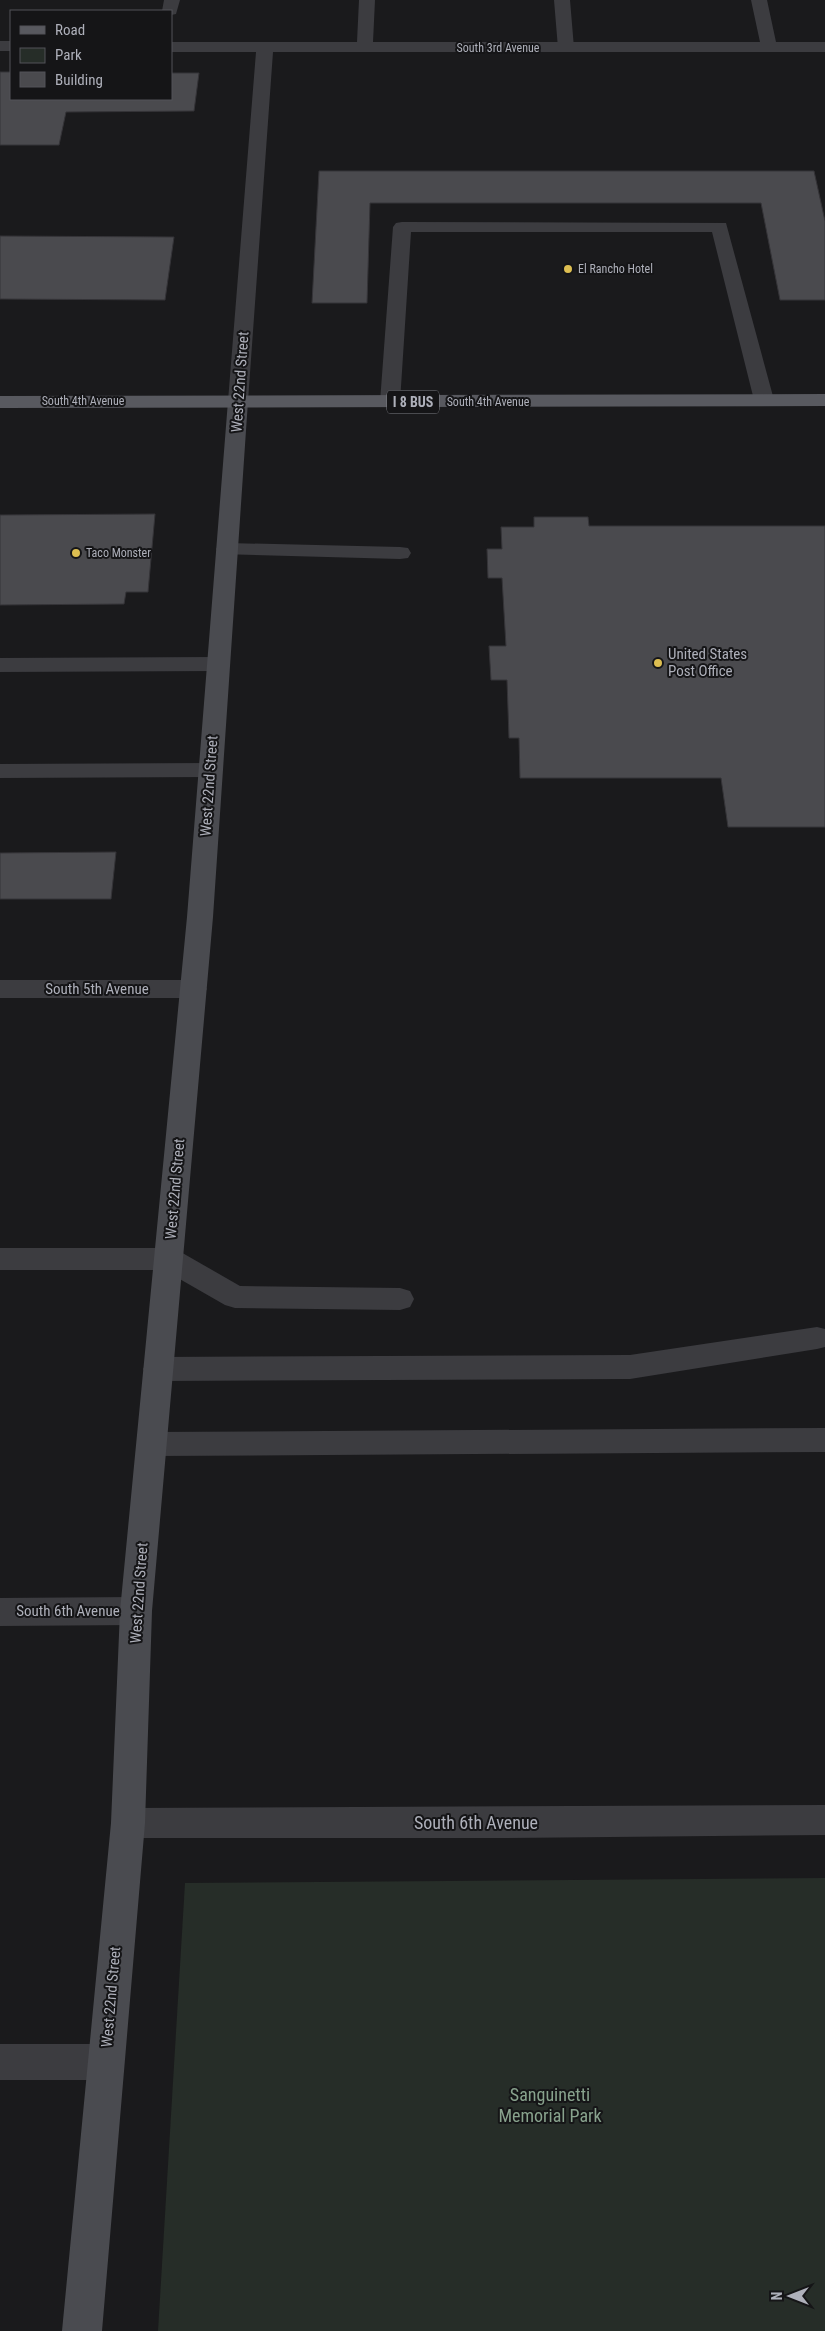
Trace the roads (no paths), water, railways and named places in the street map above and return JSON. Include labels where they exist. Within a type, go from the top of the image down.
[{"type":"main road","name":"South 4th Avenue","points":[[0,402],[825,400]]},
{"type":"street","points":[[365,48],[367,0]]},
{"type":"street","points":[[562,0],[566,48]]},
{"type":"street","points":[[759,0],[769,48]]},
{"type":"street","name":"South 3rd Avenue","points":[[172,47],[825,47]]},
{"type":"street","name":"West 22nd Street","points":[[82,2331],[128,1823],[136,1611],[194,989],[265,47]]},
{"type":"street","points":[[390,402],[402,227],[720,228],[764,400]]},
{"type":"street","points":[[227,549],[400,553]]},
{"type":"street","points":[[0,665],[218,664]]},
{"type":"street","points":[[0,771],[211,770]]},
{"type":"street","name":"South 5th Avenue","points":[[0,989],[194,989]]},
{"type":"street","points":[[0,1260],[169,1259],[235,1297],[400,1299]]},
{"type":"street","points":[[158,1369],[630,1367],[817,1338]]},
{"type":"street","points":[[152,1444],[825,1440]]},
{"type":"street","name":"South 6th Avenue","points":[[0,1612],[136,1611]]},
{"type":"street","name":"South 6th Avenue","points":[[128,1823],[507,1823],[825,1820]]},
{"type":"street","points":[[0,2062],[105,2062]]},
{"type":"place","name":"El Rancho Hotel","points":[[568,269]]},
{"type":"place","name":"Taco Monster","points":[[76,553]]},
{"type":"place","name":"United States Post Office","points":[[658,663]]},
{"type":"park label","name":"Sanguinetti Memorial Park","points":[[550,2105]]}]
